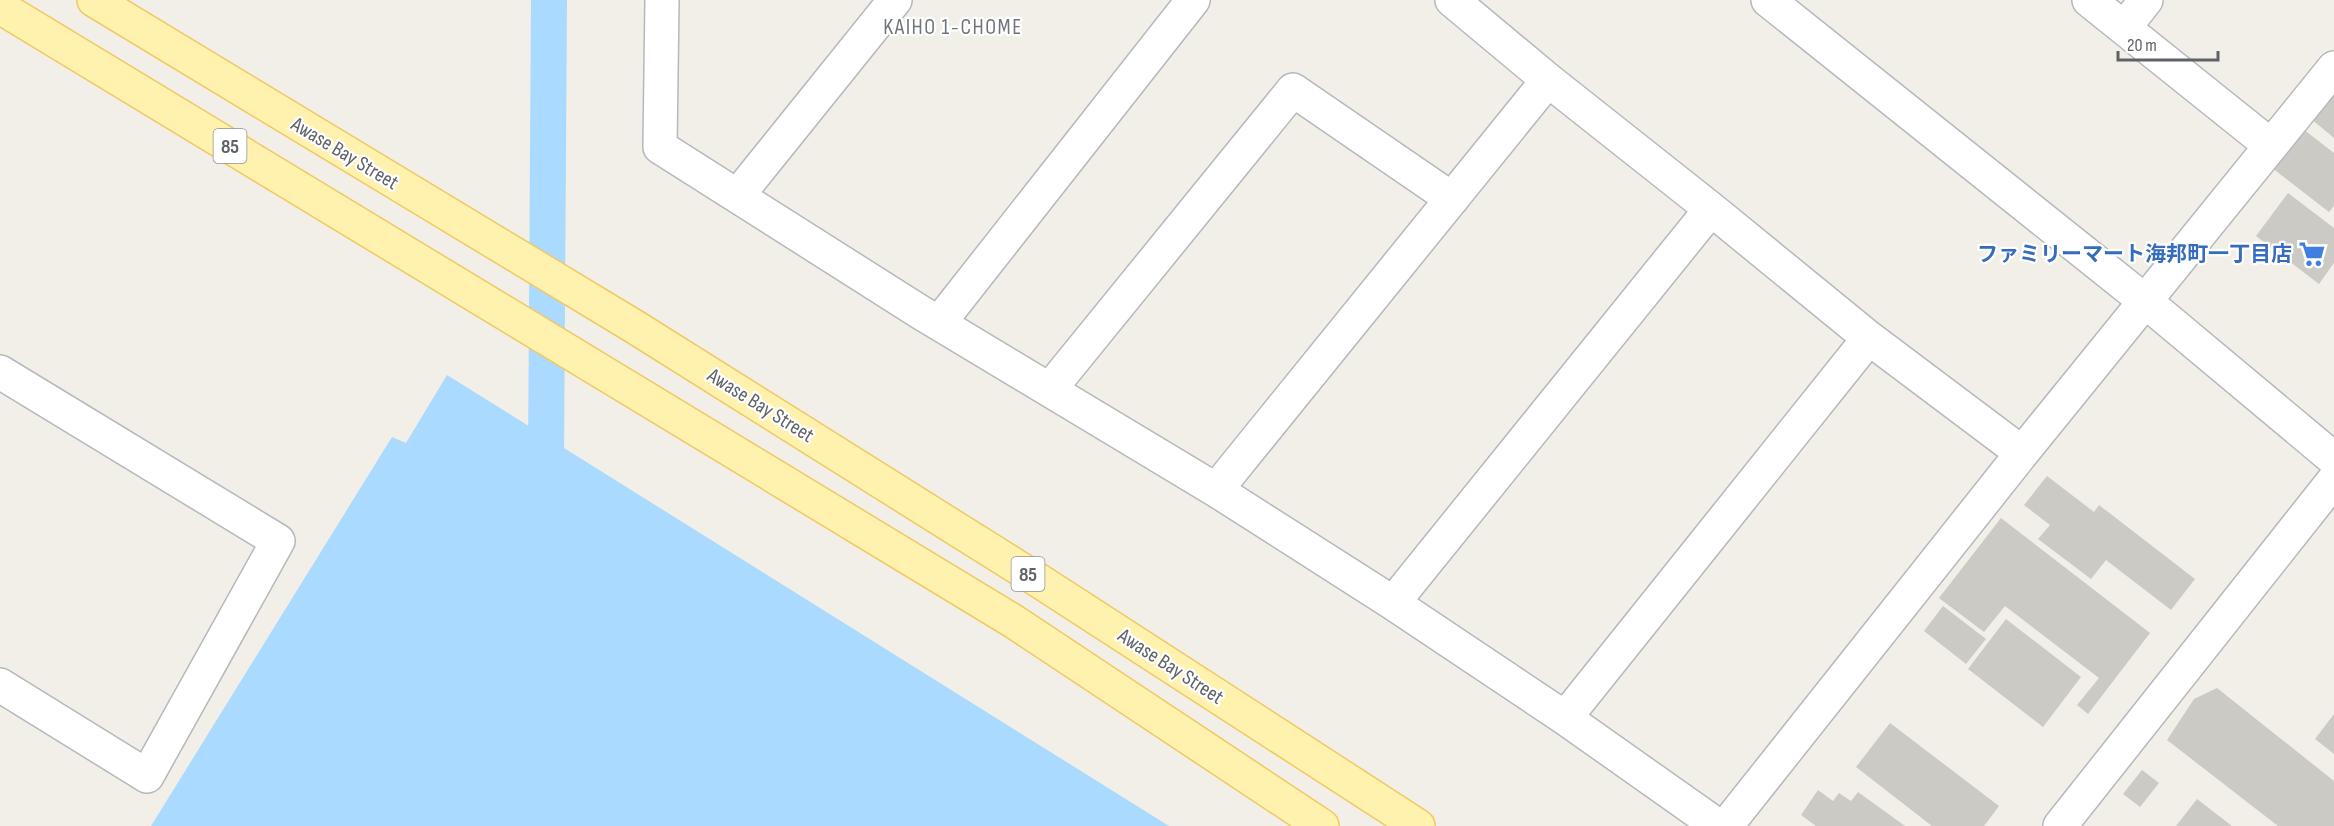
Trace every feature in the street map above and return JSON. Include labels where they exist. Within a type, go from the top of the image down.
[{"type":"main road","name":"Awase Bay Street","points":[[94,0],[636,327],[1041,582],[1418,826]]},
{"type":"main road","name":"85","points":[[0,7],[1013,621],[1322,826]]},
{"type":"street","points":[[662,0],[660,147],[939,323],[1216,489],[1565,718],[1718,826]]},
{"type":"street","points":[[738,195],[895,0]]},
{"type":"street","points":[[939,323],[1193,0]]},
{"type":"street","points":[[1452,0],[1869,338],[2022,453]]},
{"type":"street","points":[[1768,0],[2145,301],[2334,459]]},
{"type":"street","points":[[2089,0],[2270,145]]},
{"type":"street","points":[[2124,28],[2146,0]]},
{"type":"street","points":[[1726,826],[2022,453],[2334,68]]},
{"type":"street","points":[[1216,489],[1548,80]]},
{"type":"street","points":[[1050,389],[1293,90],[1452,199]]},
{"type":"street","points":[[1393,603],[1711,208]]},
{"type":"street","points":[[1565,718],[1869,338]]},
{"type":"street","points":[[0,372],[278,541],[147,776],[0,685]]},
{"type":"street","points":[[2060,826],[2334,480]]},
{"type":"water","points":[[447,375],[1169,826],[151,826],[392,437],[406,443]]},
{"type":"building","points":[[2334,89],[2334,138],[2310,118]]},
{"type":"building","points":[[2303,129],[2334,153],[2334,206],[2329,212],[2267,164]]},
{"type":"building","points":[[2288,193],[2334,228],[2334,263],[2319,284],[2256,236]]},
{"type":"building","points":[[2047,476],[2094,512],[2099,505],[2195,579],[2171,610],[2106,560],[2091,579],[2038,539],[2050,525],[2024,505]]},
{"type":"building","points":[[2001,518],[2150,633],[2088,714],[2077,705],[2099,678],[2005,606],[1984,632],[1939,598]]},
{"type":"building","points":[[1943,606],[1986,639],[1966,664],[1924,631]]},
{"type":"building","points":[[2006,619],[2081,677],[2043,727],[1968,669]]},
{"type":"building","points":[[2217,688],[2334,781],[2334,826],[2278,826],[2167,740],[2194,699]]},
{"type":"building","points":[[2334,714],[2334,754],[2315,739]]},
{"type":"building","points":[[1890,723],[1999,806],[1984,826],[1932,826],[1856,767]]},
{"type":"building","points":[[2142,770],[2159,783],[2140,807],[2123,794]]},
{"type":"building","points":[[1818,790],[1833,801],[1839,793],[1851,801],[1858,792],[1905,826],[1816,826],[1801,815]]},
{"type":"building","points":[[2197,799],[2232,826],[2176,826]]},
{"type":"waterway","points":[[546,461],[549,0]]},
{"type":"place","name":"ファミリーマート海邦町一丁目店","points":[[2312,254]]},
{"type":"district","name":"KAIHO 1-CHOME","points":[[953,26]]}]
